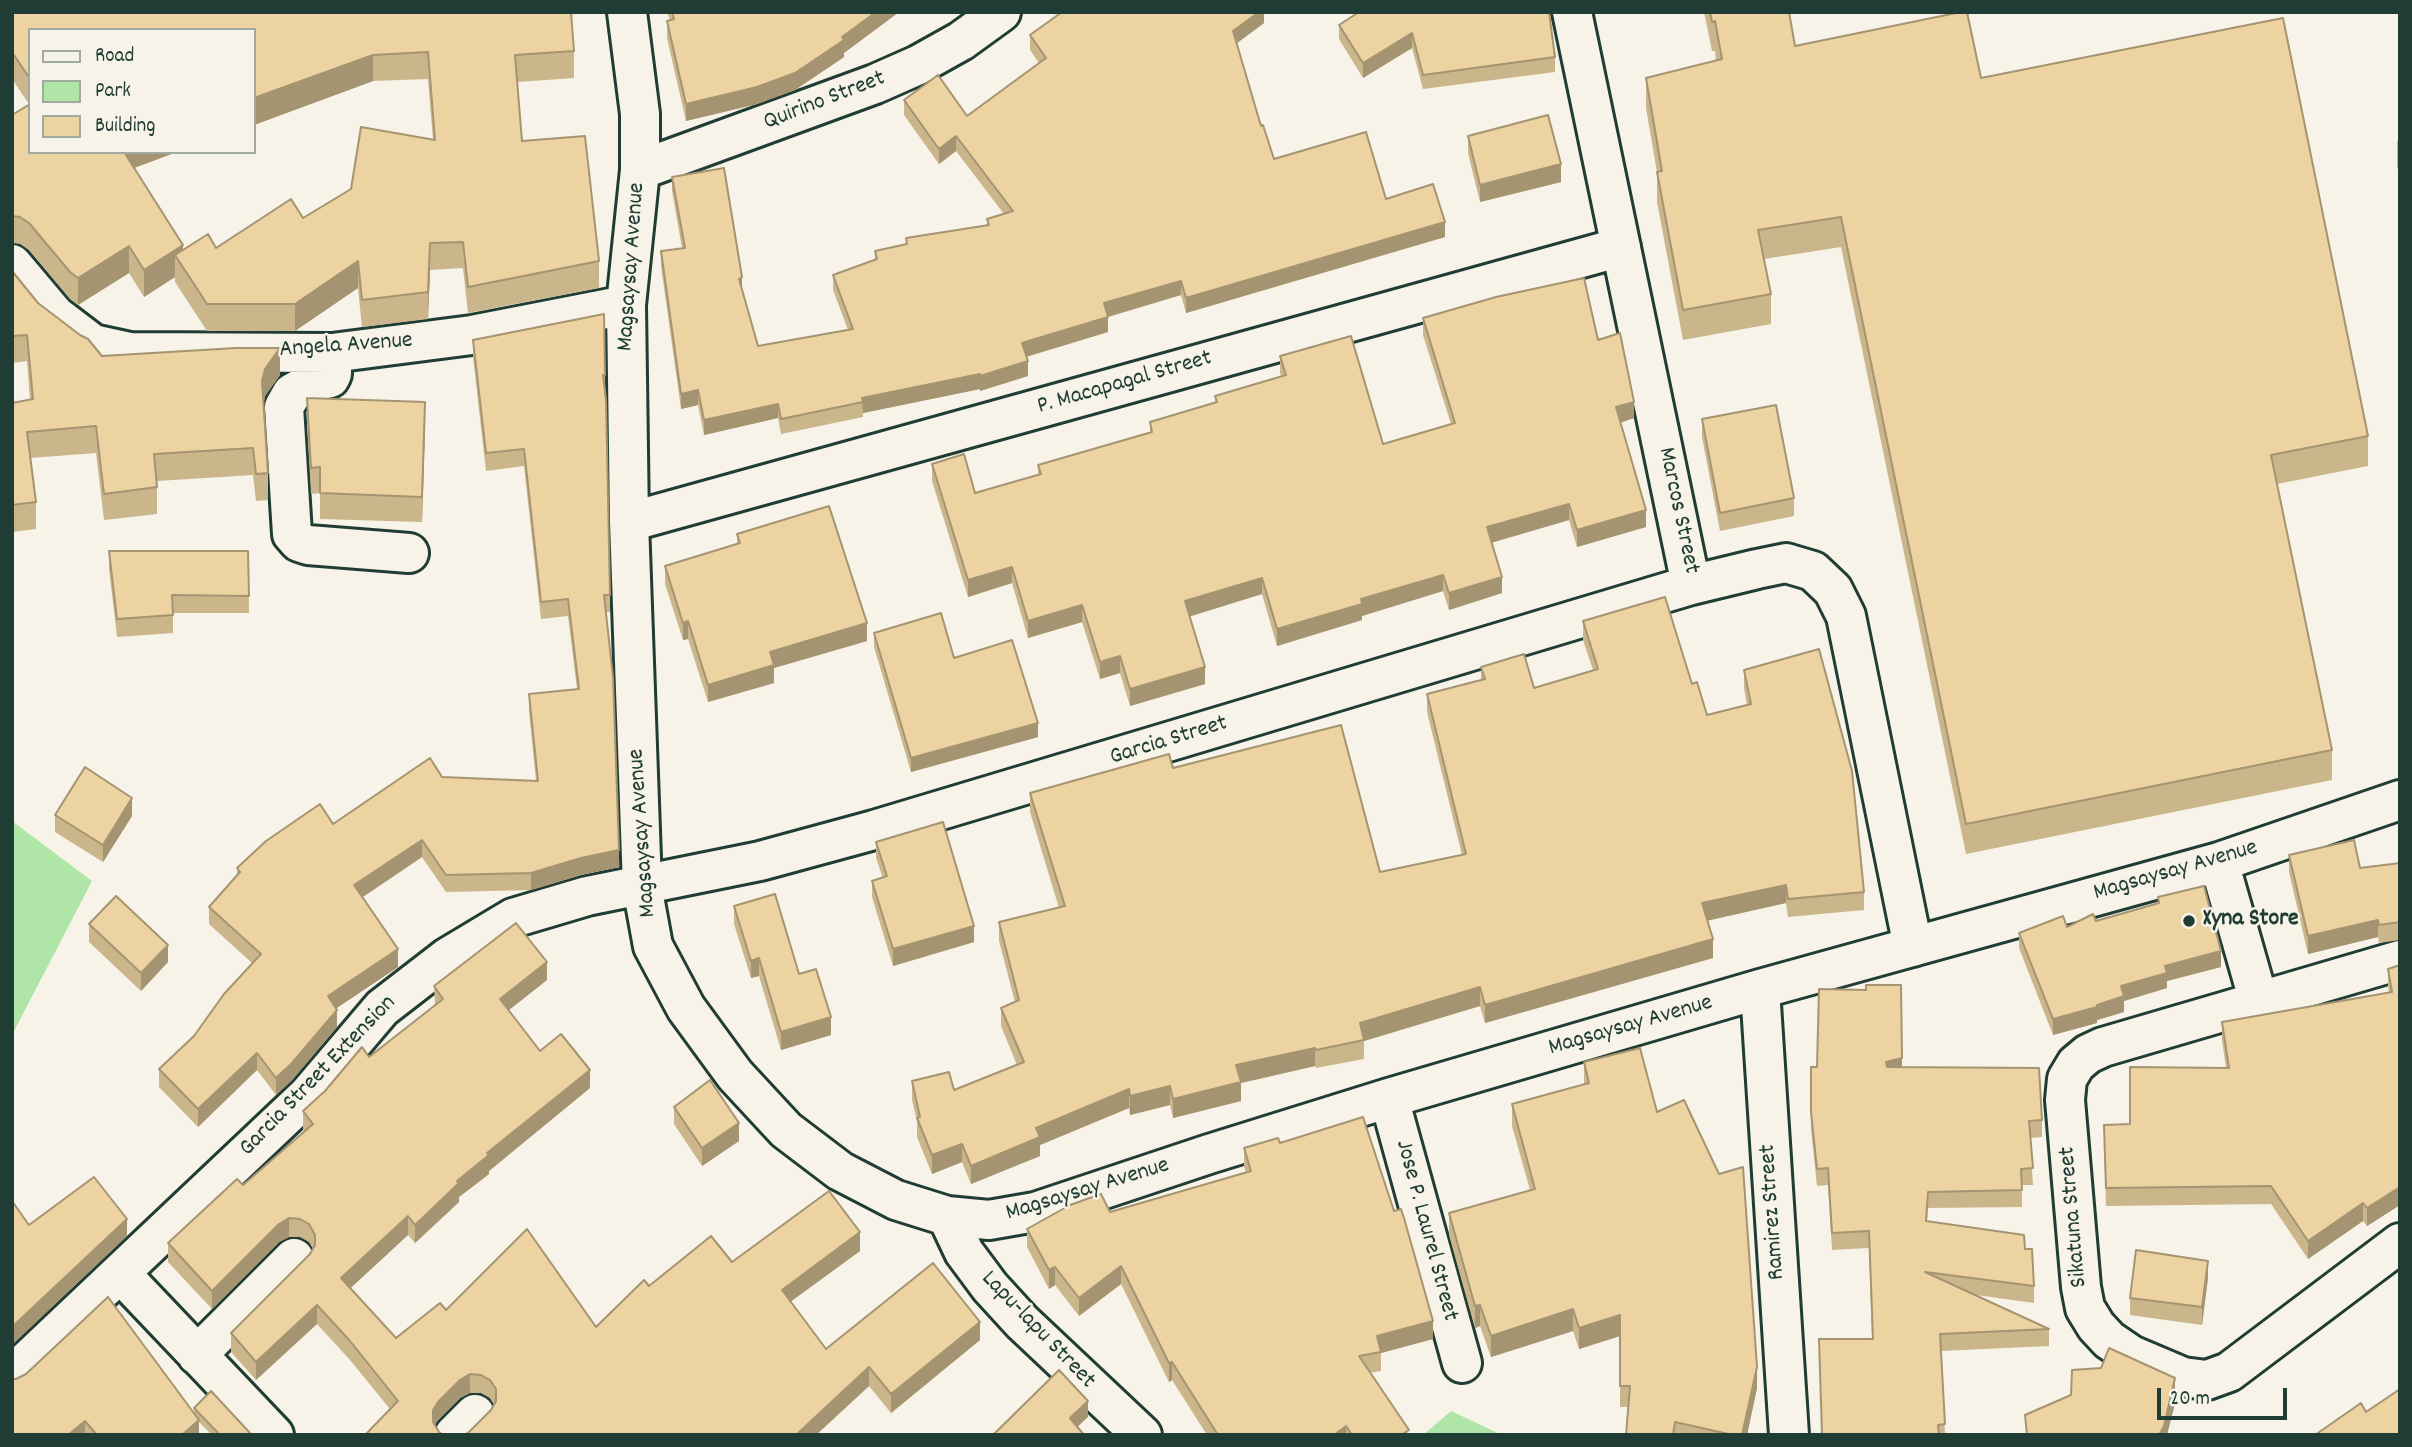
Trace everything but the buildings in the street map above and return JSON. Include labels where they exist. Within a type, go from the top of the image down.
[{"type":"street","name":"Magsaysay Avenue","points":[[627,12],[640,114],[639,170],[626,305],[629,522],[642,886],[653,946],[686,1008],[735,1075],[786,1130],[840,1171],[897,1200],[947,1216],[989,1220],[1035,1212],[1389,1098],[1760,989],[2219,862],[2400,800]]},
{"type":"street","name":"Quirino Street","points":[[639,170],[875,85],[961,41],[1001,12]]},
{"type":"street","name":"Marcos Street","points":[[1572,12],[1691,585],[1786,563],[1813,571],[1833,590],[1846,616],[1913,947]]},
{"type":"street","name":"P. Macapagal Street","points":[[629,522],[1620,247]]},
{"type":"street","name":"Angela Avenue","points":[[12,264],[55,315],[93,344],[130,352],[332,353],[472,335],[626,305]]},
{"type":"street","points":[[332,353],[330,379],[310,383],[292,393],[284,407],[292,534],[308,545],[409,553]]},
{"type":"street","name":"Garcia Street","points":[[642,886],[760,861],[886,826],[1691,585]]},
{"type":"street","points":[[2219,862],[2259,1002]]},
{"type":"street","name":"Garcia Street Extension","points":[[12,1375],[308,1095],[382,1008],[448,957],[513,918],[587,897],[642,886]]},
{"type":"street","name":"Sikatuna Street","points":[[2400,961],[2103,1047],[2076,1064],[2067,1079],[2065,1100],[2085,1308],[2109,1340],[2131,1355],[2183,1377],[2207,1380],[2229,1372],[2400,1243]]},
{"type":"street","name":"Ramirez Street","points":[[1760,989],[1789,1435]]},
{"type":"street","name":"Jose P. Laurel Street","points":[[1389,1098],[1462,1363]]},
{"type":"street","name":"Lapu-lapu Street","points":[[947,1216],[964,1252],[990,1287],[1022,1322],[1142,1435]]},
{"type":"street","points":[[197,1354],[293,1258]]},
{"type":"street","points":[[120,1273],[274,1435]]},
{"type":"green space","points":[[12,821],[92,881],[12,1035]]},
{"type":"green space","points":[[1451,1411],[1502,1435],[1423,1435]]},
{"type":"place","name":"Xyna Store","points":[[2189,921]]}]
